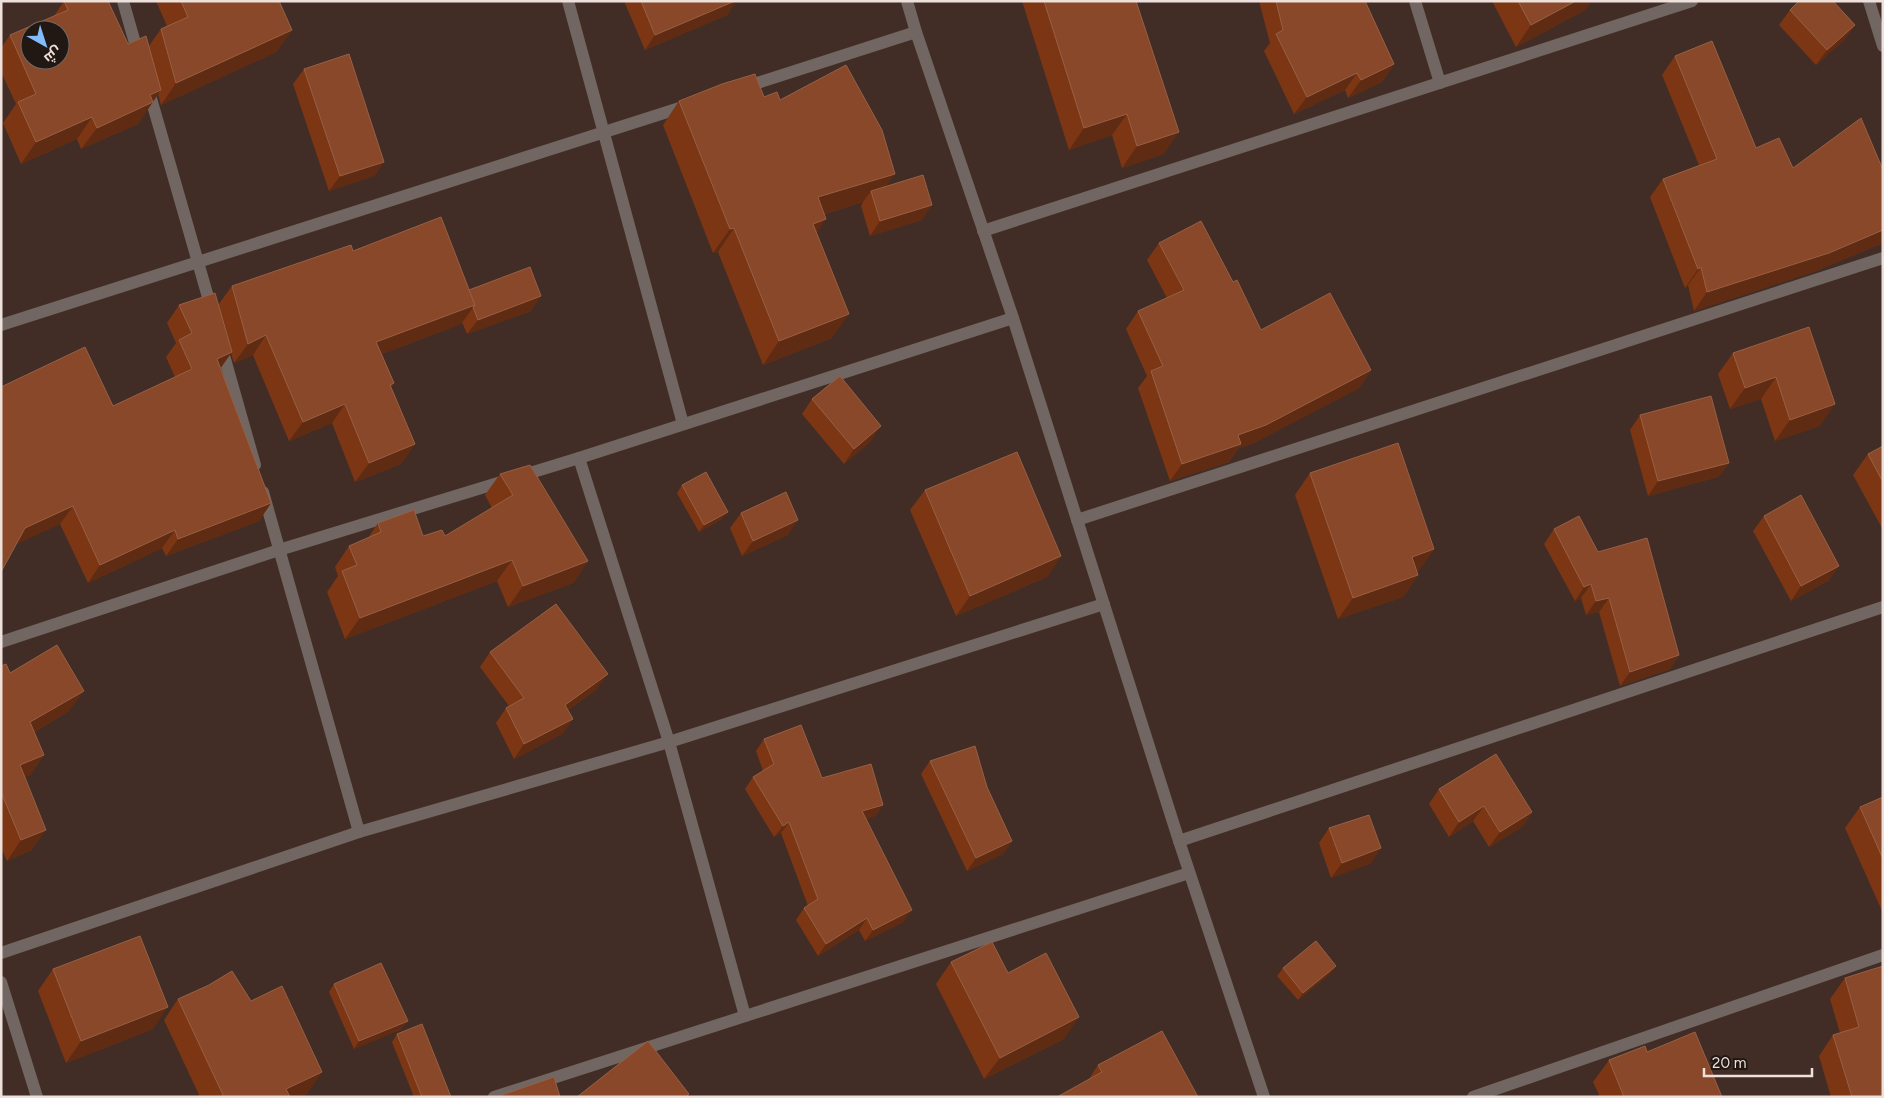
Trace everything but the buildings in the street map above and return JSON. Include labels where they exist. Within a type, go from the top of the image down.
[{"type":"street","points":[[123,1],[360,832]]},
{"type":"street","points":[[568,1],[683,424]]},
{"type":"street","points":[[907,1],[1013,318],[1189,873],[1264,1097]]},
{"type":"street","points":[[1415,1],[1440,83]]},
{"type":"street","points":[[983,231],[1692,1]]},
{"type":"street","points":[[1869,1],[1883,46]]},
{"type":"street","points":[[726,93],[916,32]]},
{"type":"street","points":[[1,325],[698,102]]},
{"type":"street","points":[[1077,520],[1883,258]]},
{"type":"street","points":[[1,642],[279,550],[579,458],[1013,318]]},
{"type":"street","points":[[579,458],[669,742],[745,1016]]},
{"type":"street","points":[[1,953],[360,832],[669,742],[1104,604]]},
{"type":"street","points":[[1179,841],[1883,607]]},
{"type":"street","points":[[494,1097],[1189,873]]},
{"type":"street","points":[[1473,1097],[1883,955]]},
{"type":"street","points":[[1,982],[38,1097]]}]
